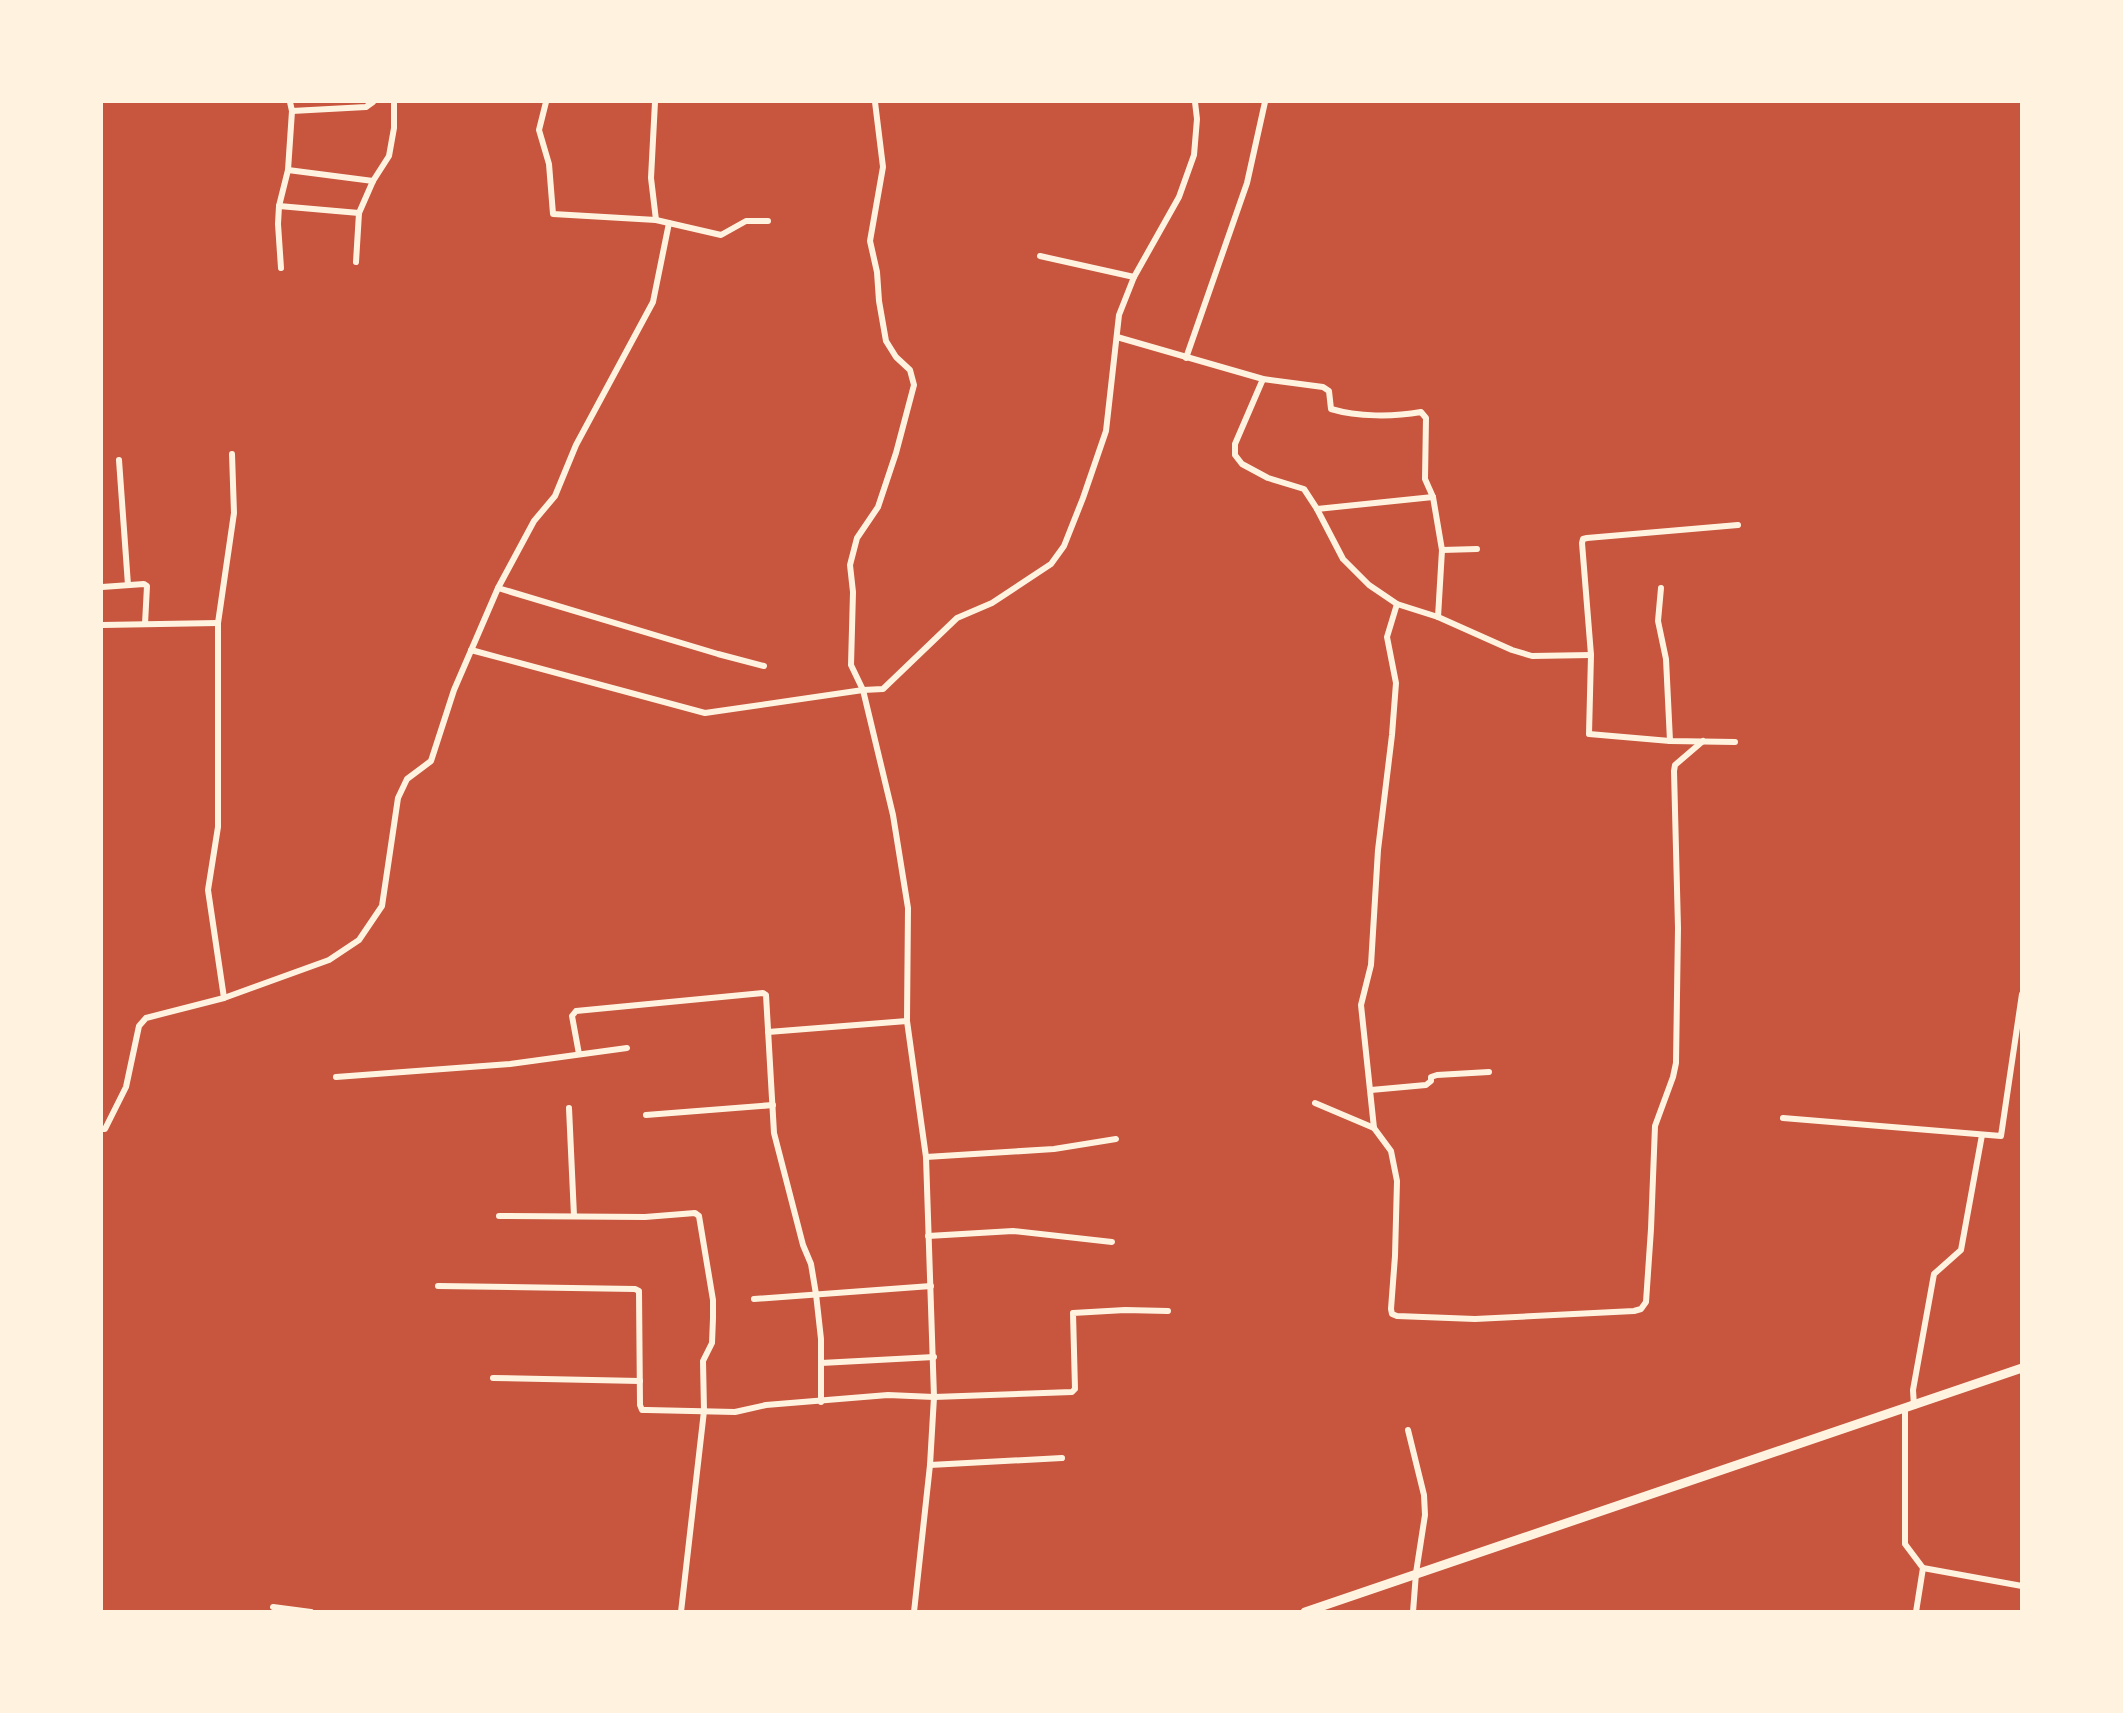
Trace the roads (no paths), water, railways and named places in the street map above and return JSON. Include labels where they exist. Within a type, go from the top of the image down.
[{"type":"main road","points":[[1305,1612],[2021,1368]]},
{"type":"street","points":[[281,268],[278,206],[288,170],[292,111],[290,102]]},
{"type":"street","points":[[292,111],[366,107],[373,102]]},
{"type":"street","points":[[356,261],[359,213],[373,181],[389,156],[394,128],[394,102]]},
{"type":"street","points":[[546,102],[539,130],[550,164],[554,214],[656,220],[721,235],[746,221],[768,221]]},
{"type":"street","points":[[656,102],[651,178],[656,220]]},
{"type":"street","points":[[875,102],[883,167],[870,241],[886,341],[895,357],[910,370],[914,385],[878,507],[857,538],[850,565],[853,592],[851,665],[863,690],[893,815],[908,908],[907,1021],[926,1157],[934,1397],[930,1465],[914,1612]]},
{"type":"street","points":[[471,650],[705,713],[883,689],[957,618],[992,603],[1051,564],[1064,545],[1088,486],[1106,431],[1119,315],[1134,277],[1179,197],[1194,155],[1197,119],[1195,102]]},
{"type":"street","points":[[1186,358],[1247,183],[1265,102]]},
{"type":"street","points":[[288,170],[373,181]]},
{"type":"street","points":[[278,206],[359,213]]},
{"type":"street","points":[[102,1129],[105,1129],[126,1087],[139,1026],[146,1018],[224,998],[329,960],[359,940],[382,906],[398,798],[407,779],[431,761],[454,690],[498,588],[534,520],[555,496],[576,445],[653,302],[669,223]]},
{"type":"street","points":[[1040,256],[1134,277]]},
{"type":"street","points":[[1116,337],[1263,379],[1323,387],[1329,391],[1331,409],[1346,414],[1406,415],[1421,412],[1426,418],[1425,479],[1433,497],[1442,550],[1438,617]]},
{"type":"street","points":[[1263,379],[1235,444],[1235,455],[1242,464],[1268,478],[1304,489],[1343,559],[1369,585],[1397,604],[1438,617],[1512,650],[1532,656],[1591,655]]},
{"type":"street","points":[[224,998],[208,890],[218,827],[218,623],[234,513],[232,454]]},
{"type":"street","points":[[119,460],[128,585]]},
{"type":"street","points":[[1317,509],[1433,497]]},
{"type":"street","points":[[1735,742],[1670,741],[1589,734],[1591,655],[1583,539],[1738,525]]},
{"type":"street","points":[[1442,550],[1477,549]]},
{"type":"street","points":[[102,587],[147,586],[145,624]]},
{"type":"street","points":[[498,588],[764,666]]},
{"type":"street","points":[[1661,588],[1658,621],[1666,659],[1670,741]]},
{"type":"street","points":[[1374,1128],[1361,1005],[1371,965],[1378,850],[1392,735],[1395,683],[1387,638],[1397,604]]},
{"type":"street","points":[[102,625],[218,623]]},
{"type":"street","points":[[1315,1103],[1374,1128],[1391,1151],[1397,1181],[1392,1314],[1475,1319],[1642,1309],[1646,1302],[1655,1126],[1676,1063],[1678,928],[1674,771],[1675,765],[1703,741]]},
{"type":"street","points":[[579,1054],[572,1016],[576,1011],[762,993],[766,995],[774,1133],[800,1235],[811,1264],[821,1339],[821,1402]]},
{"type":"street","points":[[1783,1118],[2001,1136],[2021,994]]},
{"type":"street","points":[[768,1032],[907,1021]]},
{"type":"street","points":[[337,1077],[510,1064],[627,1048]]},
{"type":"street","points":[[1371,1090],[1426,1085],[1431,1082],[1431,1077],[1437,1075],[1489,1072]]},
{"type":"street","points":[[646,1115],[773,1105]]},
{"type":"street","points":[[569,1108],[574,1216]]},
{"type":"street","points":[[1982,1135],[1961,1250],[1934,1274],[1910,1407],[1905,1544],[1923,1568],[2021,1586]]},
{"type":"street","points":[[926,1157],[1054,1149],[1115,1139]]},
{"type":"street","points":[[499,1216],[645,1217],[697,1214],[713,1300],[712,1343],[703,1361],[704,1411],[681,1612]]},
{"type":"street","points":[[928,1236],[1013,1231],[1112,1242]]},
{"type":"street","points":[[438,1286],[639,1291],[642,1410],[736,1412],[766,1405],[888,1395],[934,1397],[1072,1392],[1075,1389],[1073,1313],[1168,1311]]},
{"type":"street","points":[[754,1298],[931,1286]]},
{"type":"street","points":[[821,1363],[934,1357]]},
{"type":"street","points":[[493,1378],[640,1381]]},
{"type":"street","points":[[1408,1430],[1424,1495],[1425,1515],[1413,1612]]},
{"type":"street","points":[[930,1465],[1062,1458]]},
{"type":"street","points":[[1916,1612],[1923,1568]]},
{"type":"street","points":[[272,1607],[312,1612]]}]
